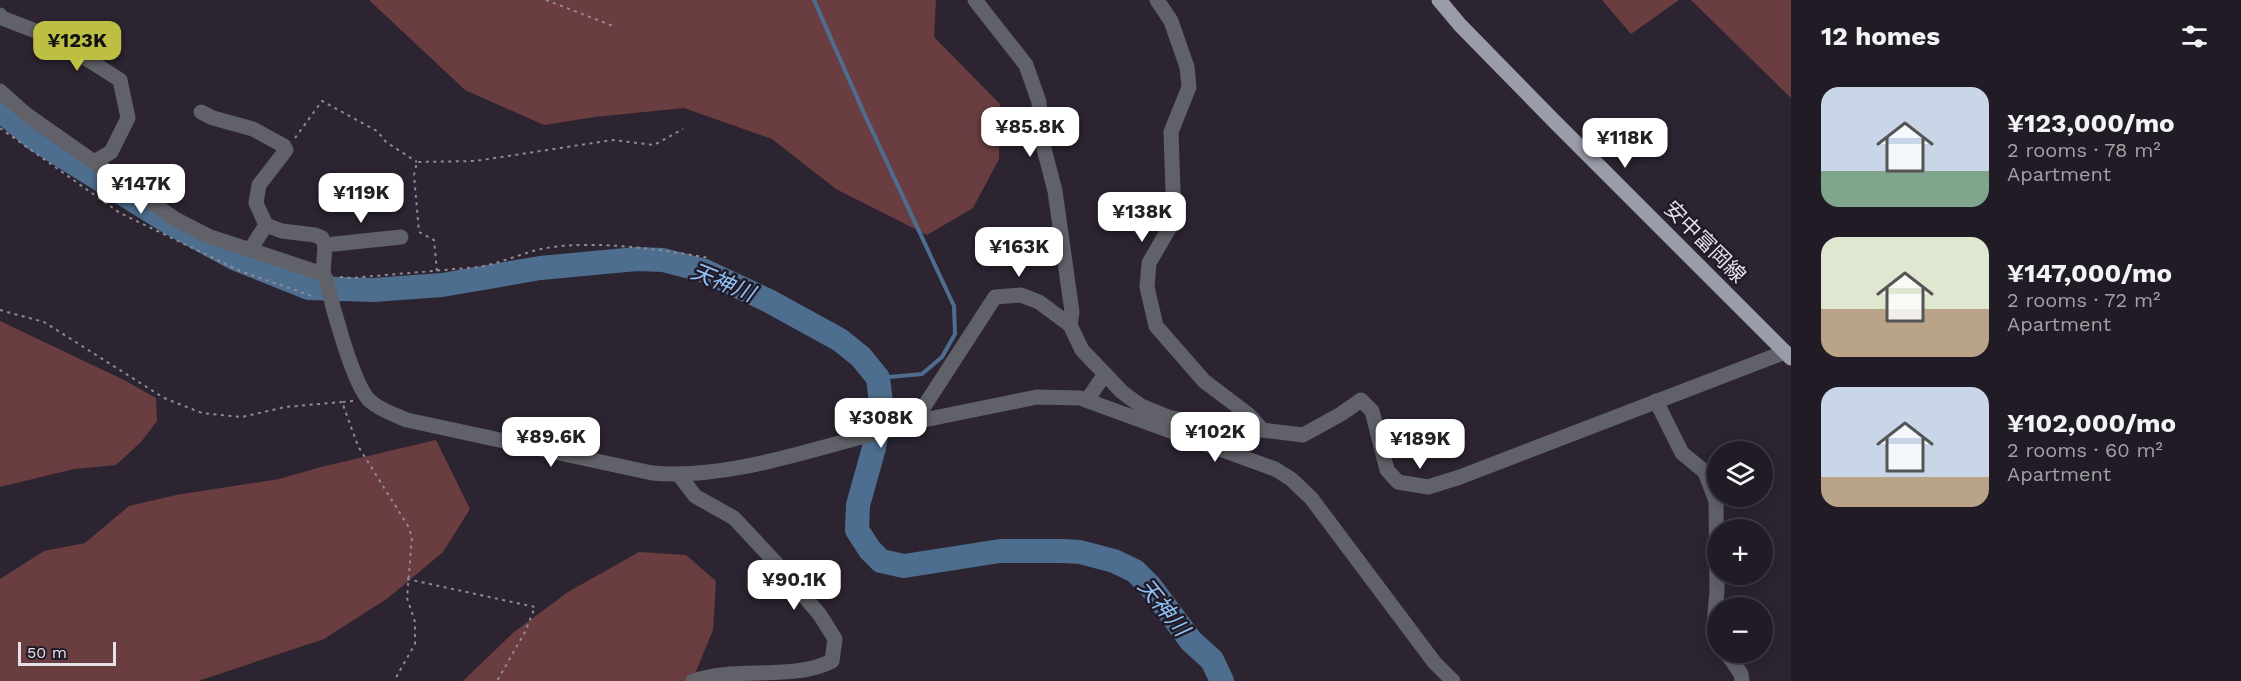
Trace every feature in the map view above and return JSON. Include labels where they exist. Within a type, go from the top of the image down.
[{"type":"main road","name":"安中富岡線","points":[[1439,0],[1460,25],[1555,122],[1788,355]]},
{"type":"street","points":[[975,0],[1026,65],[1039,102],[1041,137],[1055,191],[1072,312],[1070,326]]},
{"type":"street","points":[[1157,0],[1171,21],[1187,67],[1189,87],[1171,132],[1174,220],[1149,263],[1148,287],[1156,327],[1204,381],[1249,415],[1262,430]]},
{"type":"street","points":[[0,15],[2,18],[54,38],[120,80],[128,118],[111,152],[94,162]]},
{"type":"street","points":[[0,91],[27,115],[175,219],[208,236],[325,277]]},
{"type":"street","points":[[201,112],[213,118],[253,129],[284,146],[286,150],[259,185],[256,203],[266,225],[282,231],[322,238],[325,245],[325,277],[357,379],[368,399],[377,406],[407,420],[652,472],[679,475],[730,468],[914,422],[1037,397],[1058,396],[1087,400],[1258,461],[1291,479],[1311,498],[1434,662],[1453,681]]},
{"type":"street","points":[[250,250],[266,225]]},
{"type":"street","points":[[325,245],[401,237]]},
{"type":"street","points":[[914,422],[995,297],[1021,295],[1039,302],[1070,326],[1082,350],[1122,392],[1141,406],[1168,417],[1204,424],[1245,423],[1262,430],[1303,435],[1361,400],[1372,411],[1387,470],[1398,482],[1428,487],[1460,477],[1656,401],[1788,355]]},
{"type":"street","points":[[1087,400],[1106,374]]},
{"type":"street","points":[[1656,401],[1682,453],[1704,472],[1716,501],[1717,597]]},
{"type":"street","points":[[679,475],[695,496],[734,518],[820,615],[836,639],[832,661],[825,666],[807,671],[710,676],[693,681]]},
{"type":"street","points":[[1734,663],[1742,674],[1742,681]]},
{"type":"path","points":[[546,0],[613,26]]},
{"type":"path","points":[[286,150],[322,101],[377,131],[386,142],[417,162],[475,161],[613,140],[654,145],[683,129]]},
{"type":"path","points":[[417,162],[414,175],[419,232],[435,240],[437,271]]},
{"type":"path","points":[[325,277],[351,278],[496,264],[546,248],[598,246],[660,249],[709,258]]},
{"type":"path","points":[[0,310],[44,322],[164,398],[202,413],[242,417],[285,407],[368,399]]},
{"type":"path","points":[[342,402],[358,446],[408,526],[412,537],[407,598],[415,622],[415,644],[394,681]]},
{"type":"path","points":[[407,579],[535,607],[525,632],[497,681]]},
{"type":"shaded area","points":[[369,0],[936,0],[934,37],[1000,104],[999,159],[973,208],[927,235],[836,189],[772,139],[684,108],[544,125],[465,90]]},
{"type":"shaded area","points":[[1602,0],[1679,0],[1631,34]]},
{"type":"shaded area","points":[[1691,0],[1791,0],[1791,98]]},
{"type":"shaded area","points":[[0,321],[124,380],[156,398],[157,421],[141,442],[116,465],[74,469],[0,487]]},
{"type":"shaded area","points":[[436,440],[470,509],[443,552],[388,598],[324,639],[198,681],[0,681],[0,579],[44,551],[85,543],[129,506],[176,495],[279,479]]},
{"type":"shaded area","points":[[639,552],[686,555],[716,581],[713,630],[692,681],[463,681],[514,632],[568,592]]},
{"type":"waterway","points":[[814,0],[954,306],[955,334],[942,357],[922,374],[878,378]]},
{"type":"waterway","name":"天神川","points":[[0,110],[35,139],[170,223],[234,258],[309,288],[373,290],[442,285],[540,268],[637,259],[663,260],[705,271],[769,301],[840,340],[861,357],[878,378],[881,403],[874,448],[858,505],[857,530],[870,550],[881,561],[904,566],[1000,551],[1080,552],[1114,561],[1135,571],[1150,586],[1191,641],[1212,660],[1222,681]]}]
